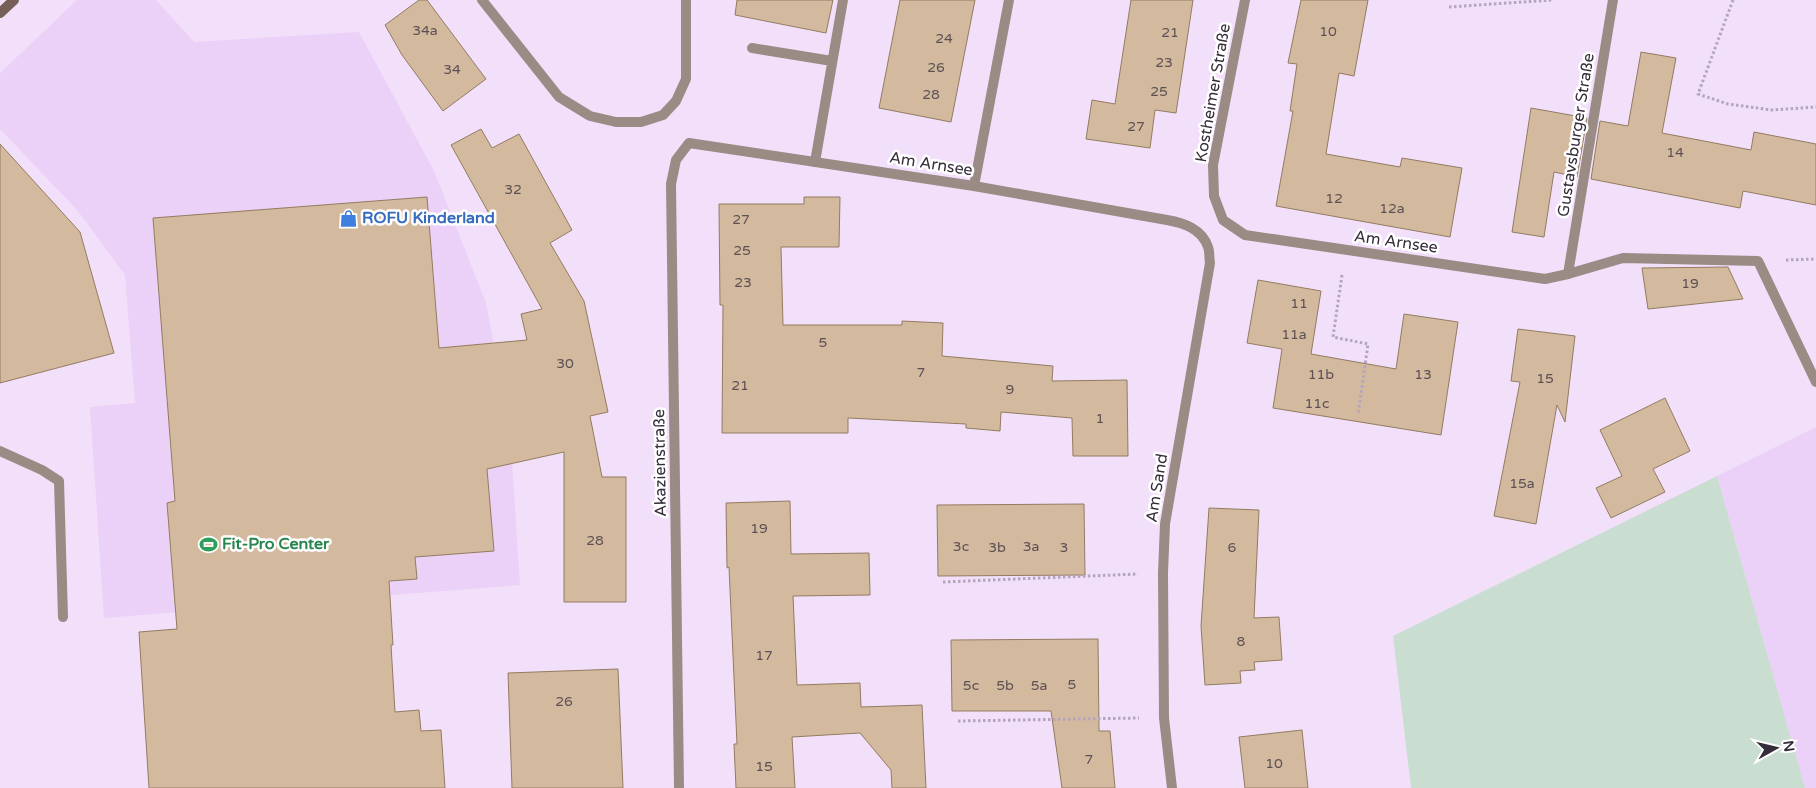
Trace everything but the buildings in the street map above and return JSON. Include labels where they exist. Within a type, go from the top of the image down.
[{"type":"main road","points":[[0,13],[14,0]]},
{"type":"street","points":[[482,0],[560,97],[590,116],[616,122],[641,122],[663,115],[676,101],[686,79],[686,0]]},
{"type":"street","points":[[814,162],[843,0]]},
{"type":"street","points":[[974,186],[1009,0]]},
{"type":"street","name":"Kostheimer Straße","points":[[1223,220],[1214,196],[1214,164],[1245,0]]},
{"type":"street","name":"Gustavsburger Straße","points":[[1568,274],[1613,0]]},
{"type":"street","points":[[752,48],[832,61]]},
{"type":"street","name":"Am Arnsee","points":[[689,143],[974,186],[1168,220]]},
{"type":"street","name":"Akazienstraße","points":[[679,788],[671,184],[676,160],[689,143]]},
{"type":"street","name":"Am Sand","points":[[1168,220],[1185,223],[1200,234],[1208,248],[1210,263],[1165,524],[1163,573],[1164,718],[1172,788]]},
{"type":"street","name":"Am Arnsee","points":[[1223,220],[1245,235],[1545,279],[1623,258],[1758,261],[1816,382]]},
{"type":"street","points":[[0,451],[42,470],[59,481],[63,617]]},
{"type":"path","points":[[1449,7],[1552,0]]},
{"type":"path","points":[[1733,0],[1698,94],[1728,104],[1772,110],[1816,107]]},
{"type":"path","points":[[1346,250],[1333,337],[1368,344],[1358,415]]},
{"type":"path","points":[[943,582],[1163,573]]},
{"type":"path","points":[[958,720],[1164,718]]},
{"type":"shaded area","points":[[77,0],[156,0],[194,42],[359,32],[434,171],[486,303],[510,430],[520,585],[104,618],[90,407],[135,403],[125,275],[78,211],[0,129],[0,73]]},
{"type":"shaded area","points":[[1816,427],[1816,788],[1805,788],[1717,476]]},
{"type":"green space","points":[[1717,476],[1805,788],[1411,788],[1393,636]]},
{"type":"place","name":"ROFU Kinderland","points":[[348,218]]},
{"type":"place","name":"Fit-Pro Center","points":[[208,544]]}]
